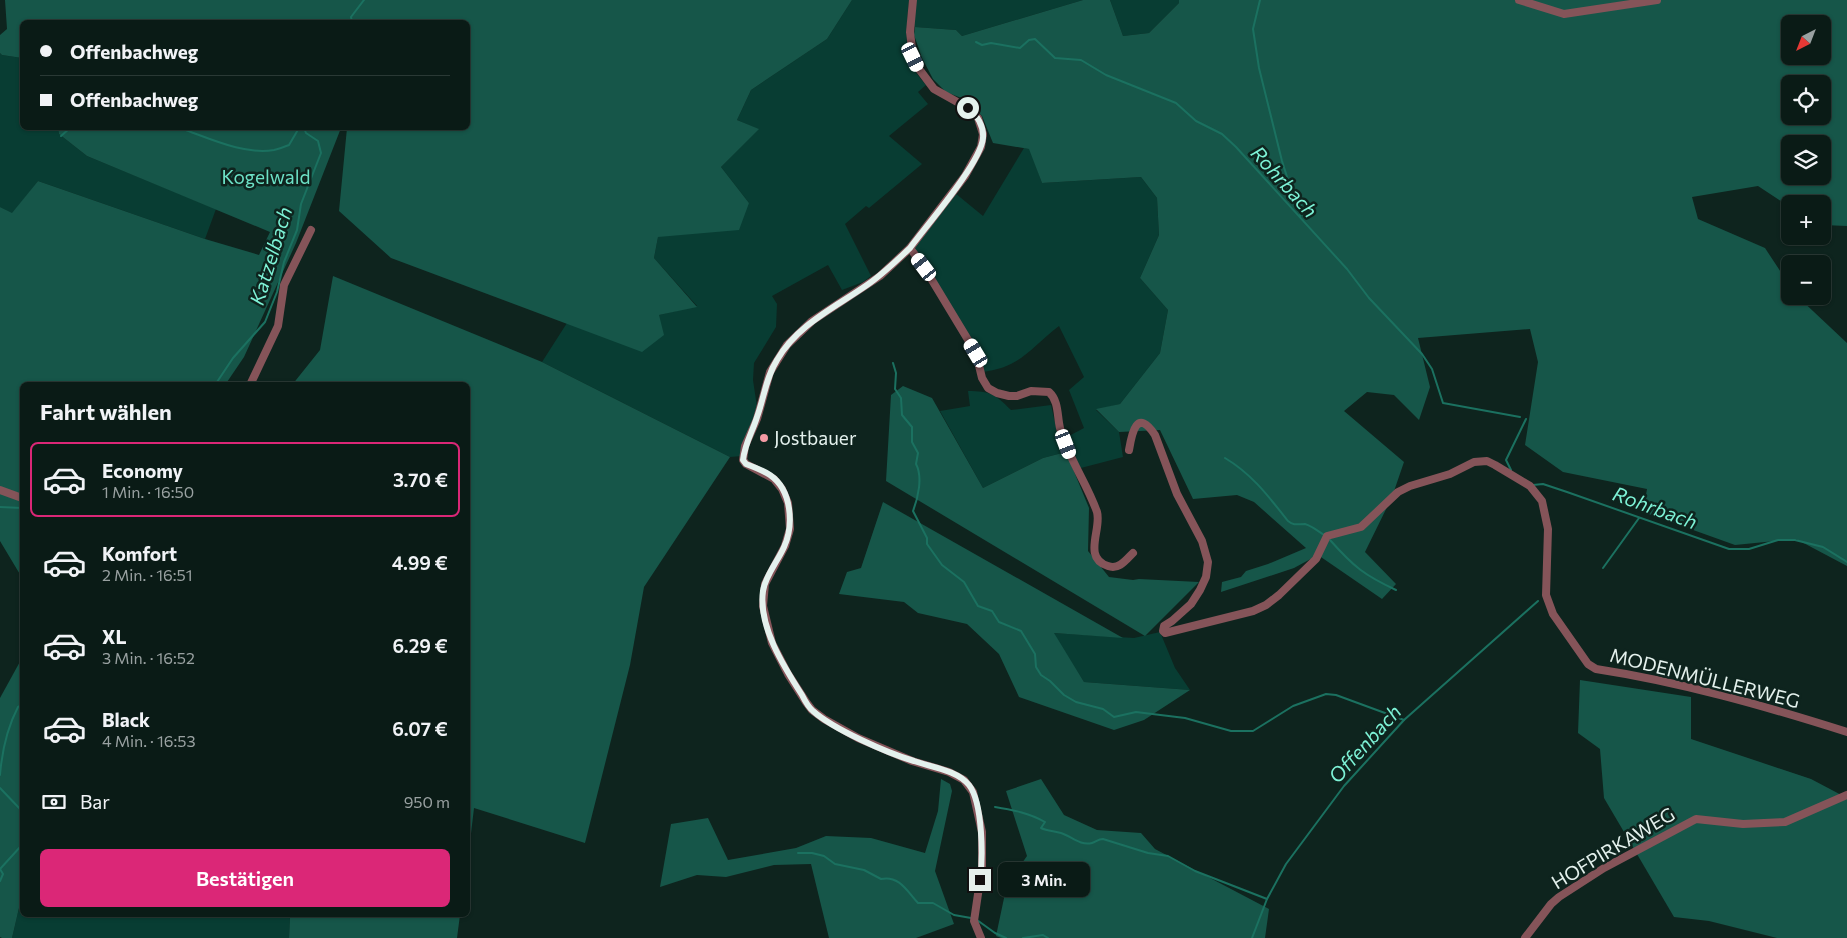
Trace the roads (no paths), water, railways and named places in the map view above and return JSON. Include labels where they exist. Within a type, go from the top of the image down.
[{"type":"street","points":[[913,0],[910,42],[913,57],[919,69],[938,93],[974,112],[980,122],[984,139],[965,176],[910,248],[880,276],[812,321],[787,345],[770,372],[757,419],[745,446],[743,460],[746,464],[774,479],[782,489],[788,503],[790,529],[785,546],[765,584],[763,606],[772,644],[806,702],[812,710],[824,719],[858,738],[912,761],[949,772],[964,780],[973,792],[982,832],[982,867],[974,921],[981,938]]},
{"type":"street","points":[[1519,0],[1564,14],[1657,0]]},
{"type":"street","points":[[251,382],[278,326],[284,285],[311,230]]},
{"type":"street","points":[[910,248],[924,267],[976,353],[982,378],[988,388],[996,394],[1009,396],[1032,391],[1049,392],[1054,396],[1060,428],[1069,453],[1097,512],[1098,524],[1094,543],[1095,554],[1098,560],[1106,566],[1116,567],[1122,564],[1132,553]]},
{"type":"street","name":"MODENMÜLLERWEG","points":[[1129,450],[1134,428],[1138,424],[1150,427],[1155,435],[1177,494],[1206,551],[1208,568],[1200,590],[1185,610],[1164,626],[1164,632],[1253,611],[1266,606],[1316,559],[1327,536],[1361,527],[1403,489],[1450,474],[1474,462],[1487,461],[1530,486],[1542,501],[1548,529],[1546,595],[1554,614],[1588,664],[1596,669],[1675,684],[1736,699],[1847,732]]},
{"type":"street","points":[[0,490],[20,497]]},
{"type":"street","name":"HOFPIRKAWEG","points":[[1525,938],[1559,897],[1604,868],[1696,819],[1743,824],[1785,822],[1847,795]]},
{"type":"waterway","name":"Katzelbach","points":[[352,20],[351,17],[364,0]]},
{"type":"waterway","points":[[1260,0],[1253,29],[1259,68],[1282,161],[1288,180],[1301,206],[1300,217]]},
{"type":"waterway","name":"Rohrbach","points":[[976,42],[982,45],[991,43],[1020,48],[1029,40],[1035,39],[1055,58],[1081,60],[1106,75],[1176,103],[1196,121],[1222,134],[1347,269],[1369,298],[1422,354],[1432,369],[1443,403],[1520,417]]},
{"type":"waterway","points":[[61,136],[68,130]]},
{"type":"waterway","points":[[185,130],[226,145],[262,151],[274,150],[289,145],[298,130]]},
{"type":"waterway","name":"Katzelbach","points":[[217,382],[233,358],[265,322],[277,292],[284,262],[297,230],[301,204],[321,153],[318,141],[306,133],[305,130]]},
{"type":"waterway","points":[[893,363],[896,373],[895,389],[901,398],[902,415],[912,427],[912,442],[918,453],[916,464],[919,475],[919,488],[913,511],[927,538],[927,544],[942,565],[964,582],[978,606],[992,611],[999,622],[1021,631],[1035,654],[1036,667],[1041,675],[1064,695],[1076,702],[1103,709],[1114,717],[1136,712],[1185,718],[1231,731],[1253,731],[1293,706],[1326,694],[1336,695],[1404,720]]},
{"type":"waterway","name":"Rohrbach","points":[[1511,470],[1506,460],[1526,419]]},
{"type":"waterway","points":[[1225,458],[1244,471],[1290,523],[1308,525],[1324,535]]},
{"type":"waterway","name":"Rohrbach","points":[[1533,485],[1543,484],[1729,549],[1749,549],[1778,540],[1795,540],[1823,547],[1847,562]]},
{"type":"waterway","points":[[0,507],[20,508]]},
{"type":"waterway","name":"Offenbach","points":[[1603,568],[1639,518]]},
{"type":"waterway","points":[[1330,540],[1360,570],[1396,590]]},
{"type":"waterway","name":"Offenbach","points":[[1252,938],[1267,899],[1286,864],[1344,786],[1404,720],[1538,601]]},
{"type":"waterway","name":"Katzelbach","points":[[0,775],[8,731],[14,715],[20,706]]},
{"type":"waterway","name":"Katzelbach","points":[[0,788],[20,809]]},
{"type":"waterway","points":[[995,807],[1033,816],[1045,822],[1041,828],[1061,833],[1084,843],[1088,844],[1103,839],[1148,853],[1168,856],[1195,871],[1267,899]]},
{"type":"waterway","name":"Katzelbach","points":[[0,881],[3,874],[0,869],[20,847]]},
{"type":"waterway","points":[[798,853],[812,853],[824,856],[835,864],[864,870],[881,879],[893,879],[902,885],[918,903],[933,903],[954,915],[971,918]]},
{"type":"waterway","points":[[977,920],[995,933],[1006,938]]},
{"type":"waterway","points":[[1023,938],[1043,935],[1048,938]]},
{"type":"place","name":"Jostbauer","points":[[764,438]]},
{"type":"park label","name":"Kogelwald","points":[[266,177]]}]
